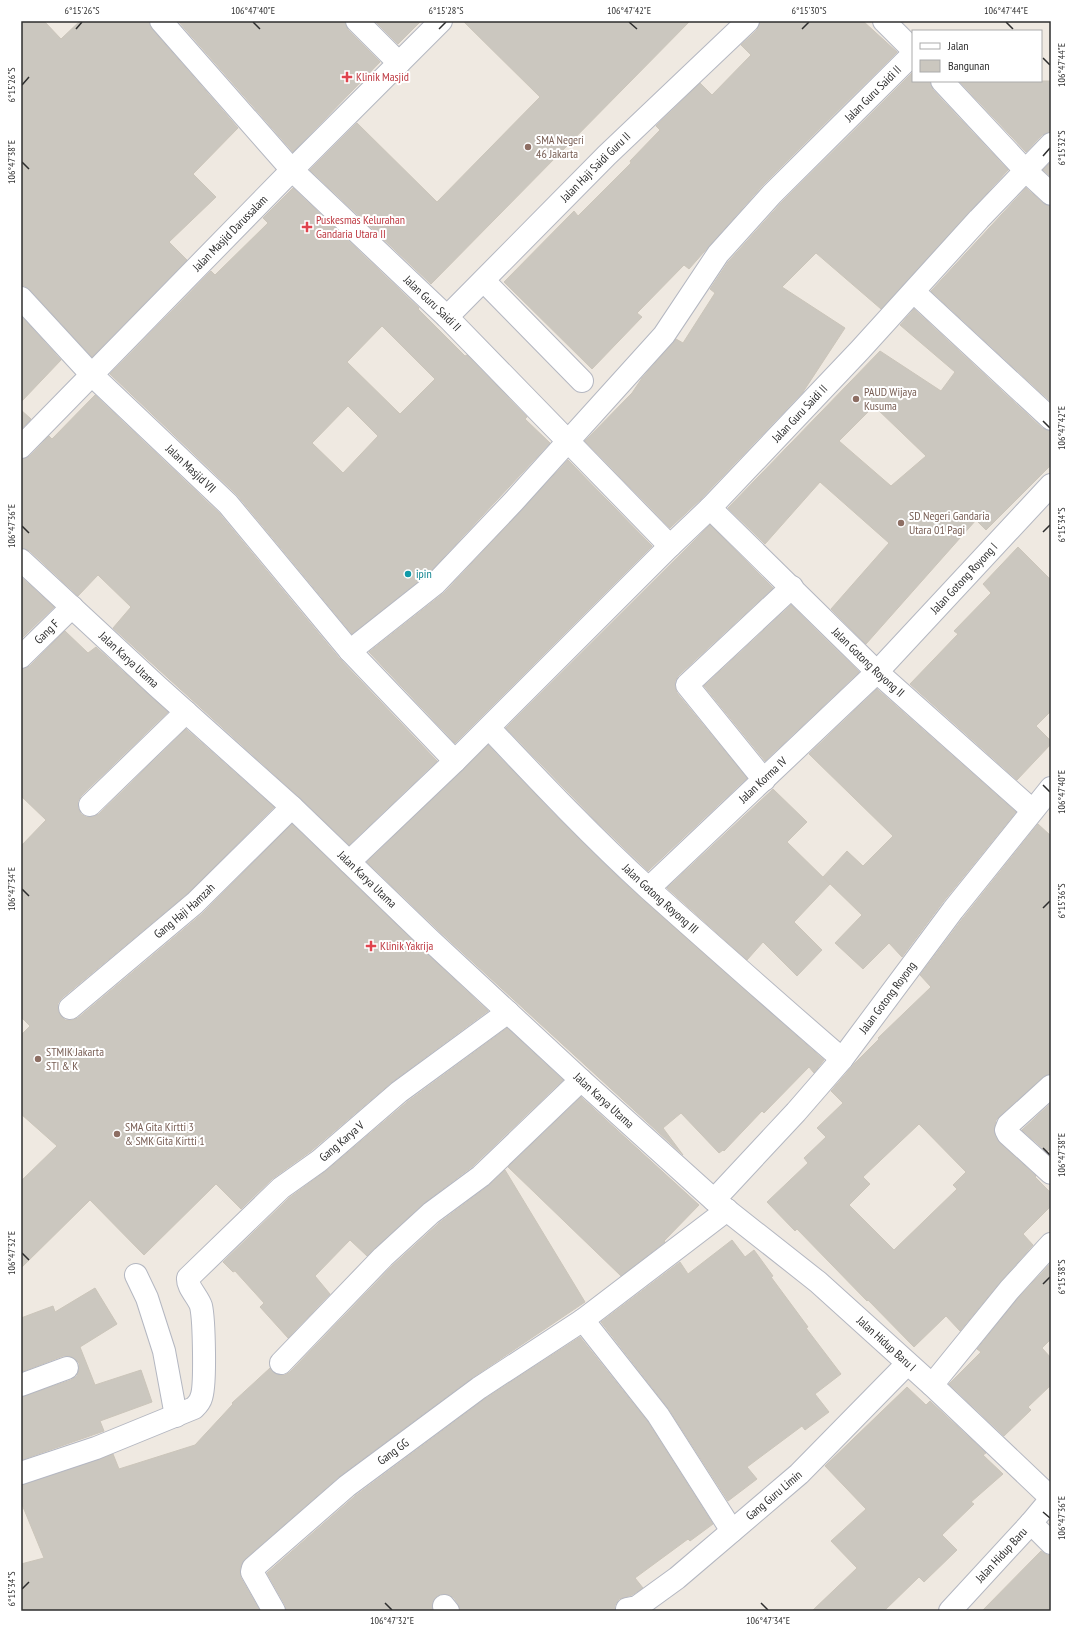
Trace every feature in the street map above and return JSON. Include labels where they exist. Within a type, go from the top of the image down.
[{"type":"street","name":"Jalan Guru Saidi II","points":[[161,21],[292,170],[447,317],[670,546],[710,508],[914,292],[978,219],[1051,144]]},
{"type":"street","points":[[357,21],[399,63]]},
{"type":"street","name":"Jalan Masjid Darussalam","points":[[21,447],[292,170],[441,21]]},
{"type":"street","name":"Jalan Haji Saidi Guru II","points":[[447,317],[607,154],[748,21]]},
{"type":"street","points":[[884,21],[912,49]]},
{"type":"street","name":"Jalan Guru Saidi II","points":[[568,442],[664,335],[718,254],[772,194],[912,55]]},
{"type":"street","points":[[943,82],[1025,170],[1051,194]]},
{"type":"street","points":[[484,280],[582,381]]},
{"type":"street","points":[[914,292],[1051,419]]},
{"type":"street","name":"Jalan Masjid VII","points":[[21,298],[92,375],[228,504],[350,650],[456,761]]},
{"type":"street","points":[[350,650],[436,583],[568,442]]},
{"type":"street","name":"Jalan Gotong Royong I","points":[[878,672],[1051,485]]},
{"type":"street","name":"Jalan Gotong Royong II","points":[[710,508],[878,672],[1032,810]]},
{"type":"street","points":[[349,862],[456,761],[670,546]]},
{"type":"street","name":"Jalan Karya Utama","points":[[21,560],[292,807],[581,1080],[720,1205]]},
{"type":"street","points":[[764,780],[687,685],[792,587]]},
{"type":"street","name":"Gang F","points":[[21,657],[72,607]]},
{"type":"street","name":"Jalan Korma IV","points":[[649,888],[878,672]]},
{"type":"street","points":[[90,805],[186,712]]},
{"type":"street","name":"Jalan Gotong Royong III","points":[[489,728],[557,800],[649,888],[684,918],[766,994],[842,1059]]},
{"type":"street","name":"Jalan Gotong Royong","points":[[584,1320],[720,1205],[796,1112],[842,1059],[953,910],[1051,788]]},
{"type":"street","name":"Gang Haji Hamzah","points":[[70,1008],[195,903],[292,807]]},
{"type":"street","name":"Gang Karya V","points":[[176,1416],[194,1408],[202,1398],[203,1323],[198,1298],[188,1282],[188,1278],[282,1188],[319,1161],[399,1092],[508,1012]]},
{"type":"street","points":[[281,1363],[384,1257],[431,1213],[481,1176],[581,1080]]},
{"type":"street","points":[[1051,1086],[1008,1125],[1006,1130],[1008,1134],[1051,1173]]},
{"type":"street","name":"Jalan Hidup Baru I","points":[[720,1205],[818,1282],[932,1385],[1051,1498]]},
{"type":"street","points":[[932,1385],[1010,1288],[1051,1244]]},
{"type":"street","points":[[21,1473],[96,1448],[176,1416],[164,1351],[147,1298],[136,1275]]},
{"type":"street","points":[[584,1320],[658,1415],[732,1531]]},
{"type":"street","name":"Gang GG","points":[[274,1611],[252,1572],[253,1568],[360,1477],[478,1388],[584,1320]]},
{"type":"street","name":"Gang Guru Limin","points":[[627,1609],[637,1607],[657,1593],[799,1474],[907,1364]]},
{"type":"street","points":[[21,1385],[67,1368]]},
{"type":"street","name":"Jalan Hidup Baru","points":[[950,1611],[1031,1523],[1051,1498]]},
{"type":"street","points":[[1031,1523],[1051,1542]]},
{"type":"building","points":[[21,21],[44,21],[61,39],[80,21],[149,21],[152,29],[238,128],[193,174],[216,197],[169,242],[187,260],[92,357],[30,290],[25,286],[21,286]]},
{"type":"building","points":[[178,21],[345,21],[348,30],[380,62],[293,152]]},
{"type":"building","points":[[375,21],[421,21],[398,44]]},
{"type":"building","name":"SMA Negeri 46 Jakarta","points":[[463,21],[690,21],[431,284],[310,170],[357,123],[437,202],[540,97]]},
{"type":"building","points":[[760,21],[863,21],[897,52],[763,185],[689,269],[684,265],[637,313],[642,317],[592,369],[504,282],[574,211],[578,216],[631,163],[630,161],[660,130],[656,126],[700,83],[712,95],[751,55],[741,45],[757,30]]},
{"type":"building","points":[[912,73],[912,82],[930,82],[933,90],[1008,170],[881,309],[816,253],[782,287],[845,328],[803,392],[701,499],[670,528],[585,441],[632,393],[642,378],[676,339],[683,343],[715,293],[710,289],[728,262],[781,203]]},
{"type":"building","points":[[1051,81],[1051,132],[1042,135],[1026,152],[960,82]]},
{"type":"building","points":[[1051,162],[1051,177],[1043,170]]},
{"type":"building","points":[[293,188],[419,308],[418,309],[465,356],[467,355],[527,417],[525,419],[550,443],[428,574],[352,634],[237,495],[110,374],[211,271],[215,275],[268,223],[263,218]],"holes":[[[382,326],[435,379],[400,414],[347,362]],[[348,406],[378,436],[343,473],[312,443]]]},
{"type":"building","points":[[1026,188],[1043,203],[1051,206],[1051,402],[931,291]]},
{"type":"building","points":[[914,309],[1042,428],[1051,431],[1051,465],[986,530],[976,520],[866,644],[831,609],[889,543],[820,482],[765,544],[728,508],[880,351],[941,391],[955,372],[900,325]],"holes":[[[874,406],[926,456],[891,486],[839,441]]]},
{"type":"building","points":[[21,316],[61,360],[21,402]]},
{"type":"building","points":[[95,395],[219,513],[340,659],[437,761],[349,845],[300,798],[113,628],[131,607],[98,575],[78,596],[30,551],[21,548],[21,459],[30,456],[49,436],[52,439]]},
{"type":"building","points":[[21,410],[31,419],[21,429]]},
{"type":"building","points":[[568,460],[652,546],[455,743],[369,652],[445,592]]},
{"type":"building","points":[[710,525],[773,588],[678,676],[675,681],[675,687],[677,693],[747,778],[648,871],[596,821],[506,728]]},
{"type":"building","points":[[1018,547],[1051,580],[1051,711],[1036,726],[1051,741],[1051,744],[1017,780],[910,684],[958,634],[954,631],[991,593],[983,584]]},
{"type":"building","points":[[21,577],[54,607],[21,639]]},
{"type":"building","points":[[791,605],[859,672],[765,761],[704,686]]},
{"type":"building","points":[[65,631],[88,653],[96,647],[168,712],[81,796],[78,801],[78,808],[81,814],[86,817],[93,817],[99,814],[186,729],[274,807],[187,894],[62,998],[58,1003],[58,1010],[65,1020],[78,1018],[203,913],[292,824],[488,1011],[392,1082],[311,1151],[272,1179],[241,1209],[216,1184],[144,1255],[90,1200],[21,1268],[21,1181],[57,1146],[21,1114],[21,1035],[30,1026],[21,1017],[21,846],[46,820],[21,796],[21,669],[30,666]]},
{"type":"building","points":[[877,689],[1016,812],[943,902],[902,957],[889,943],[863,969],[835,943],[862,915],[823,877],[847,851],[863,866],[893,836],[809,754]]},
{"type":"building","points":[[488,745],[559,819],[620,879],[824,1060],[814,1073],[809,1067],[764,1113],[762,1111],[724,1151],[723,1150],[719,1153],[681,1113],[663,1128],[683,1155],[439,931],[367,862]]},
{"type":"building","points":[[773,789],[807,822],[787,842],[830,884],[794,922],[822,950],[797,976],[763,942],[747,960],[667,888]]},
{"type":"building","points":[[1038,824],[1051,836],[1051,1074],[1043,1077],[1000,1116],[996,1120],[994,1130],[1000,1143],[1036,1176],[1035,1177],[1051,1193],[1051,1206],[1023,1234],[1033,1245],[960,1331],[946,1316],[914,1347],[797,1229],[795,1231],[767,1202],[808,1163],[804,1158],[826,1137],[817,1128],[843,1103],[831,1091],[855,1063],[879,1039],[878,1038],[931,987],[920,975],[963,918]],"holes":[[[919,1124],[966,1172],[953,1185],[957,1189],[894,1250],[849,1205],[870,1184],[863,1177]]]},
{"type":"building","points":[[507,1028],[563,1080],[473,1166],[423,1204],[367,1256],[350,1240],[315,1276],[330,1294],[288,1338],[260,1307],[264,1303],[235,1271],[233,1272],[223,1262],[289,1198],[327,1170],[407,1102]]},
{"type":"building","points":[[581,1097],[699,1205],[664,1241],[665,1242],[621,1276],[508,1167]]},
{"type":"building","points":[[1051,1103],[1051,1148],[1047,1152],[1022,1130]]},
{"type":"building","points":[[505,1170],[585,1302],[472,1378],[340,1476],[245,1559],[240,1569],[241,1578],[260,1611],[21,1611],[21,1564],[44,1558],[21,1502],[21,1485],[113,1454],[119,1469],[195,1445],[233,1404],[232,1403],[270,1368],[278,1375],[285,1375],[290,1372],[392,1266],[439,1223],[488,1186]]},
{"type":"building","points":[[732,1240],[745,1257],[754,1250],[773,1276],[771,1277],[808,1327],[806,1328],[841,1374],[815,1394],[829,1412],[805,1430],[802,1426],[747,1467],[757,1479],[728,1501],[668,1408],[601,1322],[680,1262],[688,1274]]},
{"type":"building","points":[[1051,1263],[1051,1339],[1042,1348],[1051,1358],[1051,1385],[1028,1407],[1031,1410],[1004,1436],[949,1384],[981,1352],[977,1349],[1019,1297]]},
{"type":"building","points":[[95,1288],[117,1324],[80,1347],[95,1385],[141,1370],[152,1402],[100,1421],[104,1431],[21,1460],[21,1397],[71,1380],[77,1376],[79,1363],[69,1356],[63,1356],[21,1372],[21,1318],[53,1306],[55,1312]]},
{"type":"building","points":[[580,1337],[648,1422],[713,1524],[690,1541],[688,1539],[635,1578],[643,1588],[632,1595],[619,1599],[615,1605],[615,1611],[460,1611],[454,1598],[443,1594],[437,1596],[433,1601],[433,1611],[286,1611],[285,1605],[267,1573],[355,1496],[486,1398]]},
{"type":"building","points":[[907,1387],[926,1405],[930,1401],[986,1453],[983,1455],[1003,1474],[971,1502],[974,1504],[942,1535],[957,1550],[924,1582],[919,1577],[884,1611],[812,1611],[857,1568],[831,1541],[866,1509],[825,1466]]},
{"type":"building","points":[[1041,1551],[1047,1555],[1051,1555],[1051,1611],[982,1611]]},
{"type":"place","name":"Klinik Masjid","points":[[347,77]]},
{"type":"place","name":"SMA Negeri 46 Jakarta","points":[[528,147]]},
{"type":"place","name":"Puskesmas Kelurahan Gandaria Utara II","points":[[307,227]]},
{"type":"place","name":"PAUD Wijaya Kusuma","points":[[856,399]]},
{"type":"place","name":"SD Negeri Gandaria Utara 01 Pagi","points":[[901,523]]},
{"type":"place","name":"ipin","points":[[408,574]]},
{"type":"place","name":"Klinik Yakrija","points":[[371,946]]},
{"type":"place","name":"STMIK Jakarta STI & K","points":[[38,1059]]},
{"type":"place","name":"SMA Gita Kirtti 3 & SMK Gita Kirtti 1","points":[[117,1134]]}]
